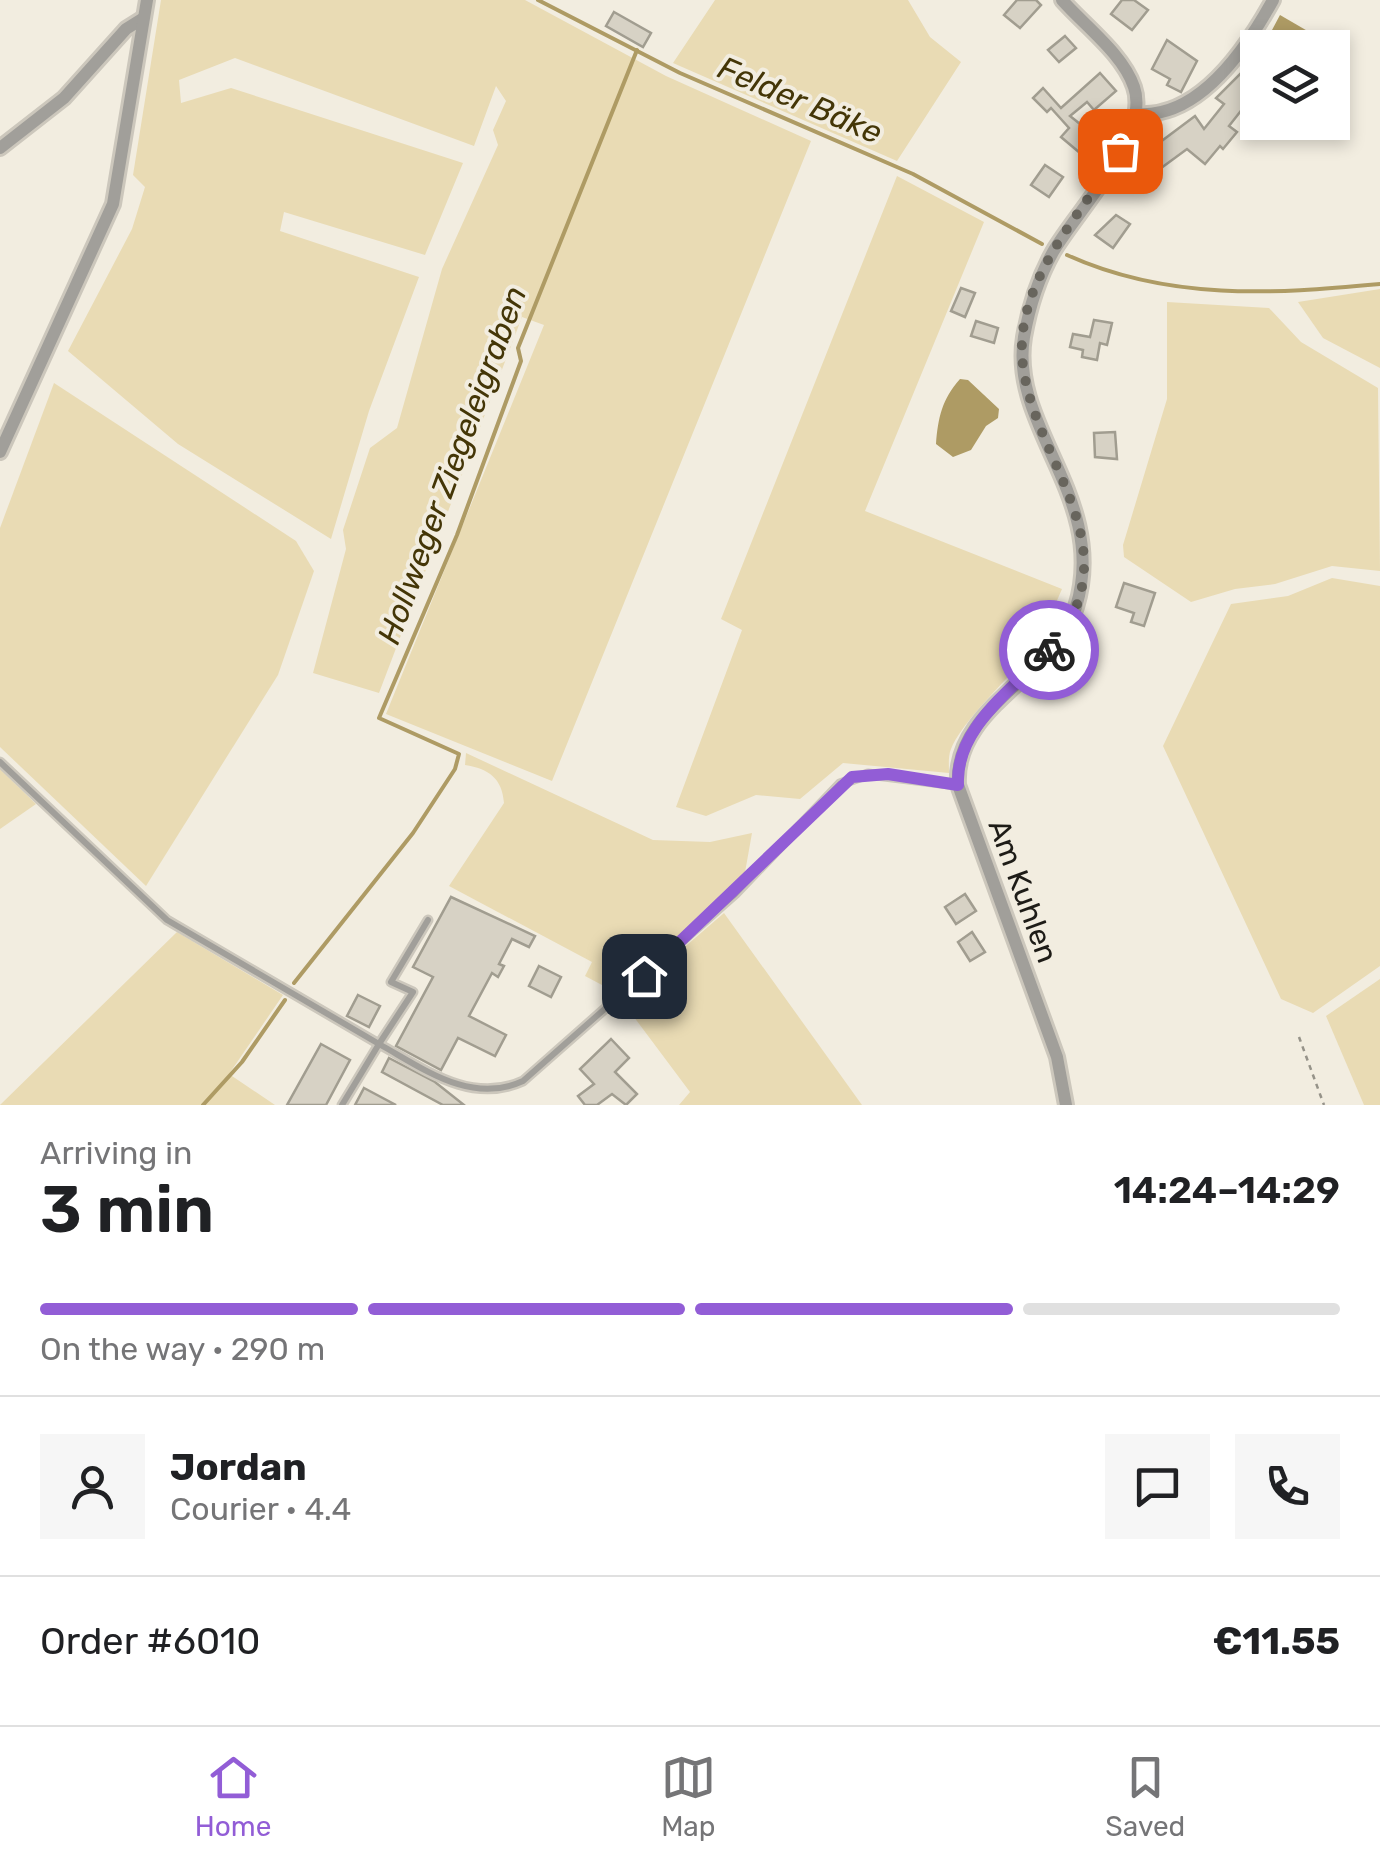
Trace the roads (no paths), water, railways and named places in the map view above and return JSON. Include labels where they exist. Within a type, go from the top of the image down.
[{"type":"street","points":[[0,452],[113,204],[147,0]]},
{"type":"street","points":[[958,785],[957,767],[971,733],[1054,643],[1075,611],[1083,565],[1080,524],[1036,413],[1022,356],[1024,338],[1051,256],[1110,168],[1138,114],[1134,84],[1122,66],[1062,0]]},
{"type":"street","points":[[1138,114],[1160,116],[1186,104],[1218,77],[1273,0]]},
{"type":"street","points":[[0,148],[64,98],[126,29],[142,19]]},
{"type":"street","name":"Am Kuhlen","points":[[958,785],[1056,1057],[1066,1105]]},
{"type":"lane","points":[[0,762],[168,920],[454,1086],[495,1091],[509,1088],[619,999],[734,894],[840,784],[868,774],[958,785]]},
{"type":"lane","points":[[342,1105],[412,992],[391,982],[428,920]]},
{"type":"waterway","name":"Felder Bäke","points":[[538,0],[680,73],[913,174],[1042,244]]},
{"type":"waterway","name":"Hollweger Ziegeleigraben","points":[[294,983],[413,833],[455,769],[459,754],[379,718],[457,535],[521,361],[518,348],[637,50]]},
{"type":"waterway","name":"Felder Bäke","points":[[1067,255],[1105,270],[1182,287],[1261,291],[1380,284]]},
{"type":"waterway","name":"Hollweger Ziegeleigraben","points":[[203,1105],[242,1062],[285,1000]]}]
